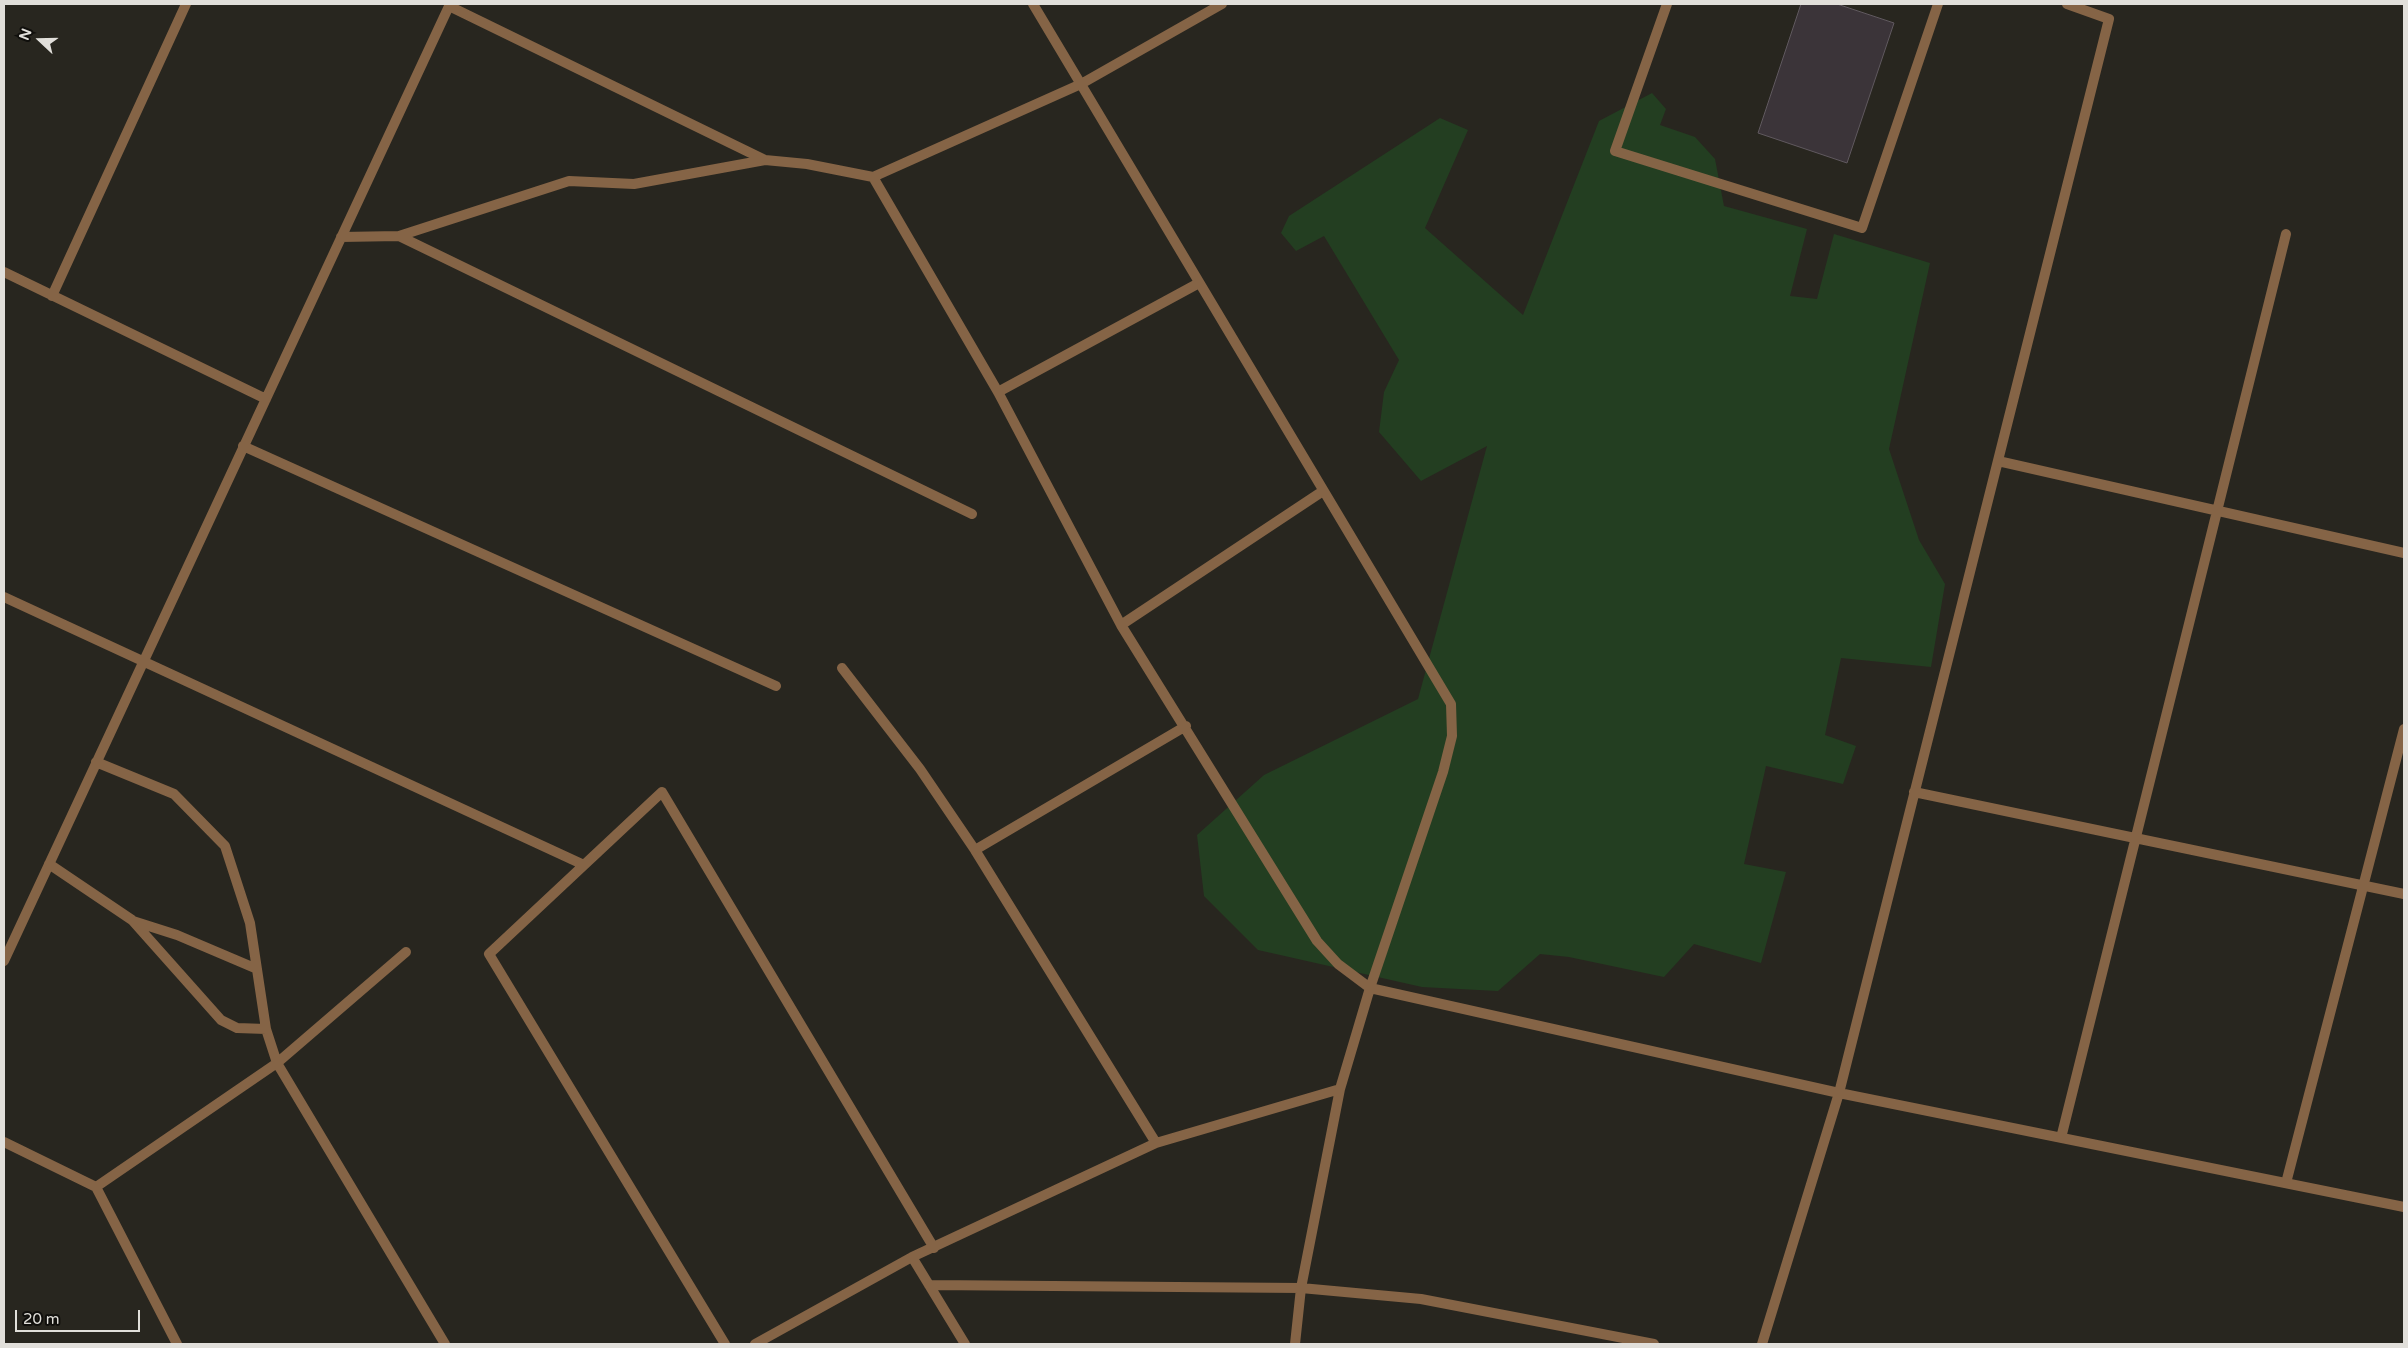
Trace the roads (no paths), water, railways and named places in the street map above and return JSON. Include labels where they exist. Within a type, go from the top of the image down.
[{"type":"street","points":[[52,296],[186,4]]},
{"type":"street","points":[[1033,4],[1450,704],[1452,736],[1444,772],[1370,988],[1340,1088],[1301,1288],[1295,1344]]},
{"type":"street","points":[[341,237],[399,236],[569,181],[634,184],[765,160],[807,164],[873,177],[1081,84],[1222,4]]},
{"type":"street","points":[[1667,4],[1614,151],[1862,228],[1938,4]]},
{"type":"street","points":[[1762,1344],[1839,1093],[2109,19],[2067,4]]},
{"type":"street","points":[[4,961],[449,5],[765,160]]},
{"type":"street","points":[[873,177],[998,392],[1121,625],[1186,726],[1317,941],[1338,964],[1370,988],[1839,1093],[2404,1207]]},
{"type":"street","points":[[2061,1138],[2286,234]]},
{"type":"street","points":[[399,236],[972,514]]},
{"type":"street","points":[[4,272],[266,399]]},
{"type":"street","points":[[998,392],[1200,283]]},
{"type":"street","points":[[244,446],[776,686]]},
{"type":"street","points":[[1998,461],[2404,553]]},
{"type":"street","points":[[1121,625],[1324,490]]},
{"type":"street","points":[[4,598],[584,865]]},
{"type":"street","points":[[842,668],[920,769],[975,850],[1156,1143]]},
{"type":"street","points":[[975,850],[1186,726]]},
{"type":"street","points":[[2286,1183],[2404,729]]},
{"type":"street","points":[[96,762],[174,794],[225,846],[250,922],[266,1029],[277,1063],[445,1344]]},
{"type":"street","points":[[725,1344],[488,954],[662,792],[934,1248]]},
{"type":"street","points":[[1914,792],[2404,894]]},
{"type":"street","points":[[49,864],[132,920],[221,1020],[237,1028],[266,1029]]},
{"type":"street","points":[[132,920],[177,935],[257,969]]},
{"type":"street","points":[[96,1187],[277,1063],[406,952]]},
{"type":"street","points":[[755,1344],[912,1257],[1156,1143],[1340,1088]]},
{"type":"street","points":[[4,1142],[96,1187],[177,1344]]},
{"type":"street","points":[[912,1257],[965,1344]]},
{"type":"street","points":[[929,1285],[1301,1288],[1420,1299],[1654,1344]]}]
